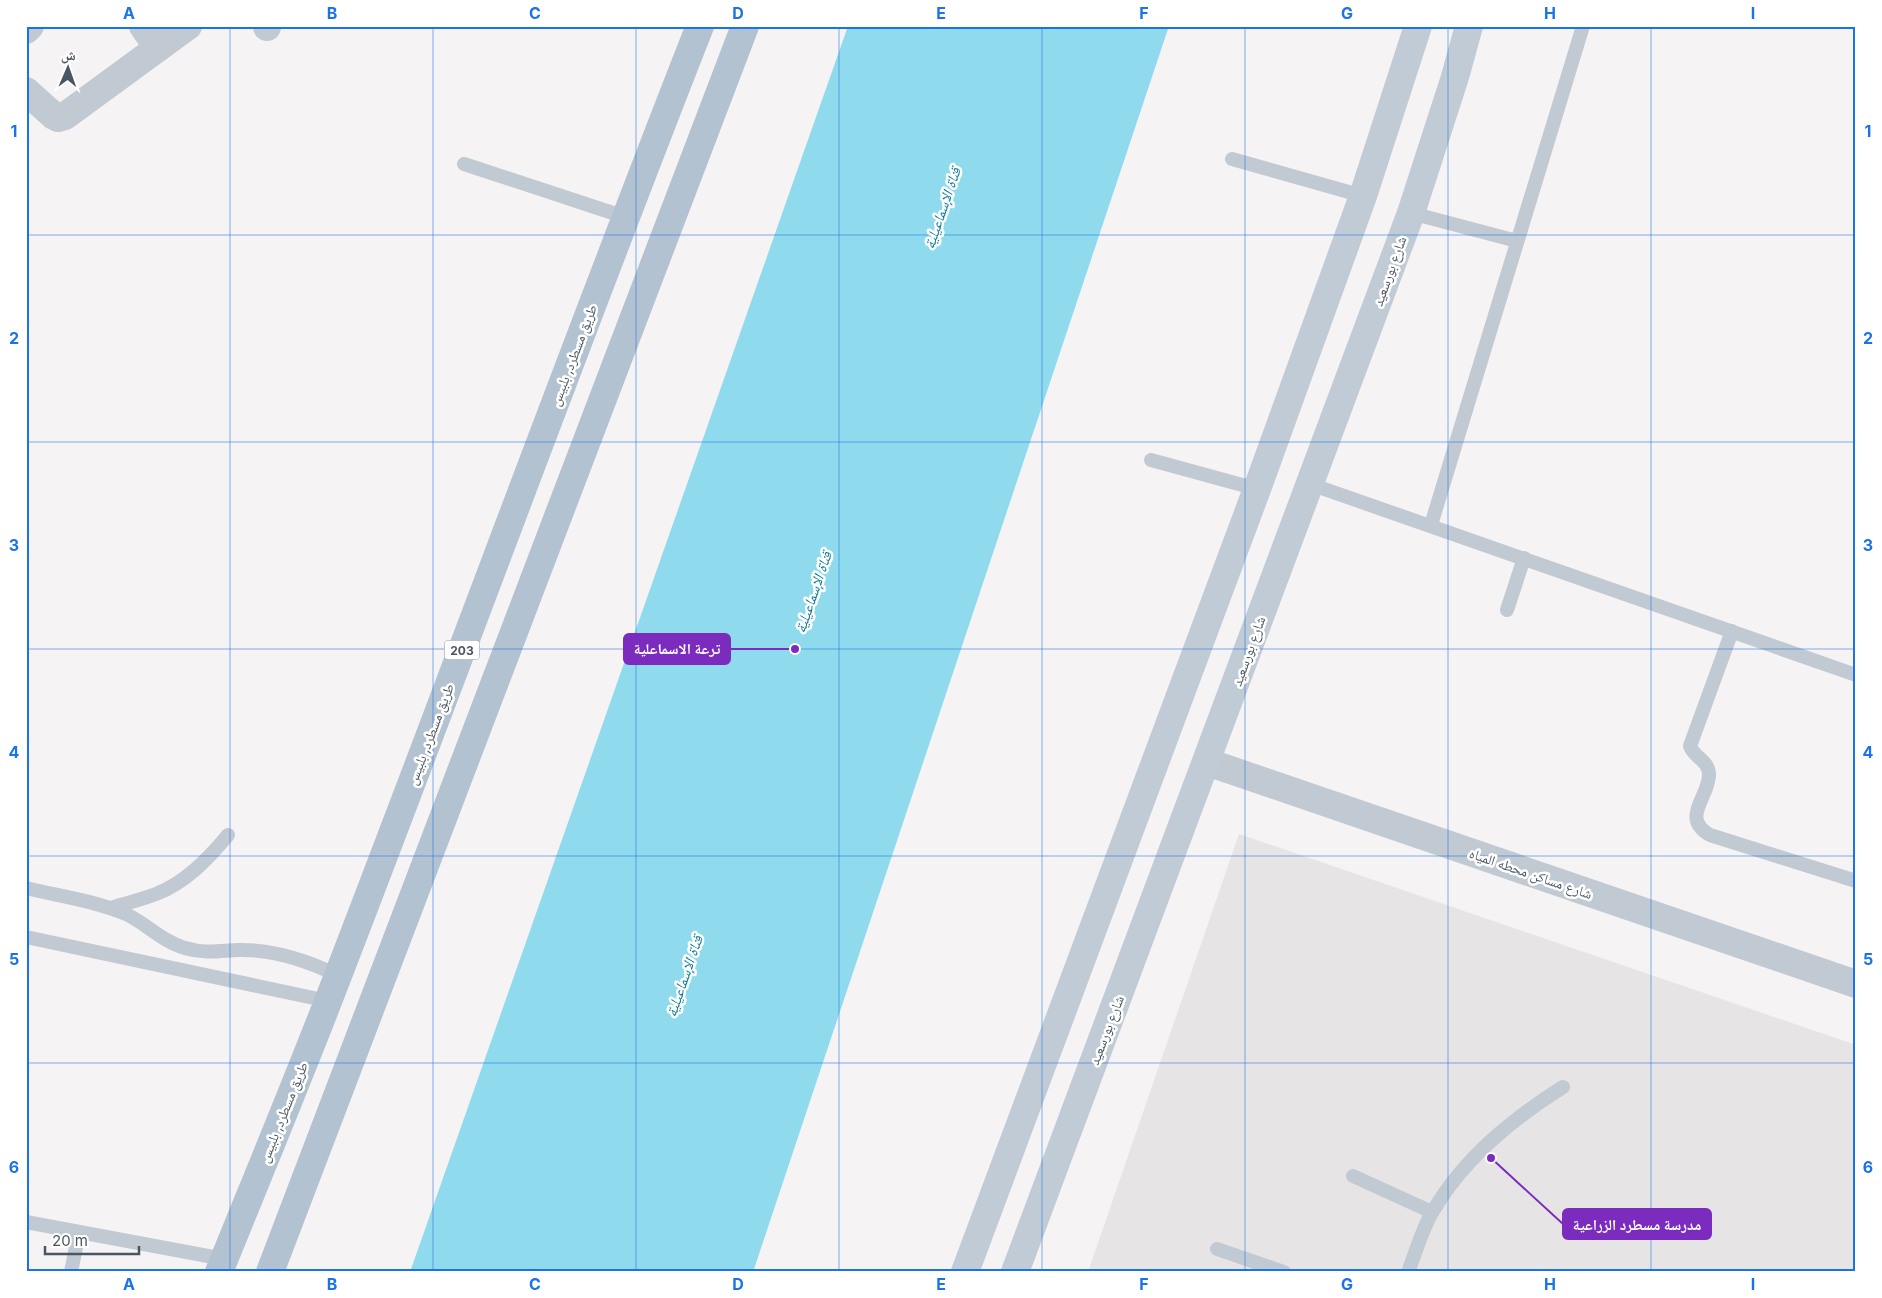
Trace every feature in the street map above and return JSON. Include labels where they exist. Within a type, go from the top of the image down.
[{"type":"main road","name":"طريق مسطرد, بلبيس","points":[[221,1265],[328,1001],[625,217],[700,26]]},
{"type":"main road","points":[[270,1272],[745,26]]},
{"type":"main road","points":[[965,1272],[1363,196],[1418,26]]},
{"type":"main road","name":"شارع بورسعيد","points":[[1015,1272],[1411,213],[1469,26]]},
{"type":"street","points":[[26,30],[30,26]]},
{"type":"street","points":[[26,92],[54,116],[58,118],[65,116],[150,37],[188,26]]},
{"type":"street","name":"شارع مساكن محطه المياه","points":[[1206,762],[1856,984]]},
{"type":"lane","points":[[1431,525],[1583,26]]},
{"type":"lane","points":[[1232,159],[1363,196]]},
{"type":"lane","points":[[464,164],[625,217]]},
{"type":"lane","points":[[1411,213],[1517,241]]},
{"type":"lane","points":[[1151,460],[1256,489]]},
{"type":"lane","points":[[1310,484],[1856,675]]},
{"type":"lane","points":[[1507,610],[1524,558]]},
{"type":"lane","points":[[1732,631],[1690,746],[1696,756],[1705,763],[1709,775],[1696,816],[1700,827],[1710,835],[1856,881]]},
{"type":"lane","points":[[111,908],[156,894],[175,885],[194,870],[228,835]]},
{"type":"lane","points":[[26,888],[111,908],[129,916],[164,939],[184,948],[202,951],[238,950],[287,955],[337,975]]},
{"type":"lane","points":[[26,937],[328,1001]]},
{"type":"lane","points":[[179,969],[184,948]]},
{"type":"lane","points":[[1408,1272],[1432,1212],[1454,1181],[1490,1141],[1512,1121],[1563,1087]]},
{"type":"lane","points":[[1353,1176],[1432,1212]]},
{"type":"lane","points":[[26,1222],[79,1232],[221,1265]]},
{"type":"lane","points":[[71,1272],[79,1232]]},
{"type":"lane","points":[[1217,1249],[1284,1272]]},
{"type":"shaded area","points":[[1239,834],[1856,1045],[1856,1272],[1088,1272]]},
{"type":"water","name":"قناة الإسماعيلية","points":[[848,26],[1169,26],[753,1272],[410,1272]]},
{"type":"place","name":"ترعة الاسماعلية","points":[[795,649]]},
{"type":"place","name":"مدرسة مسطرد الزراعية","points":[[1491,1158]]}]
